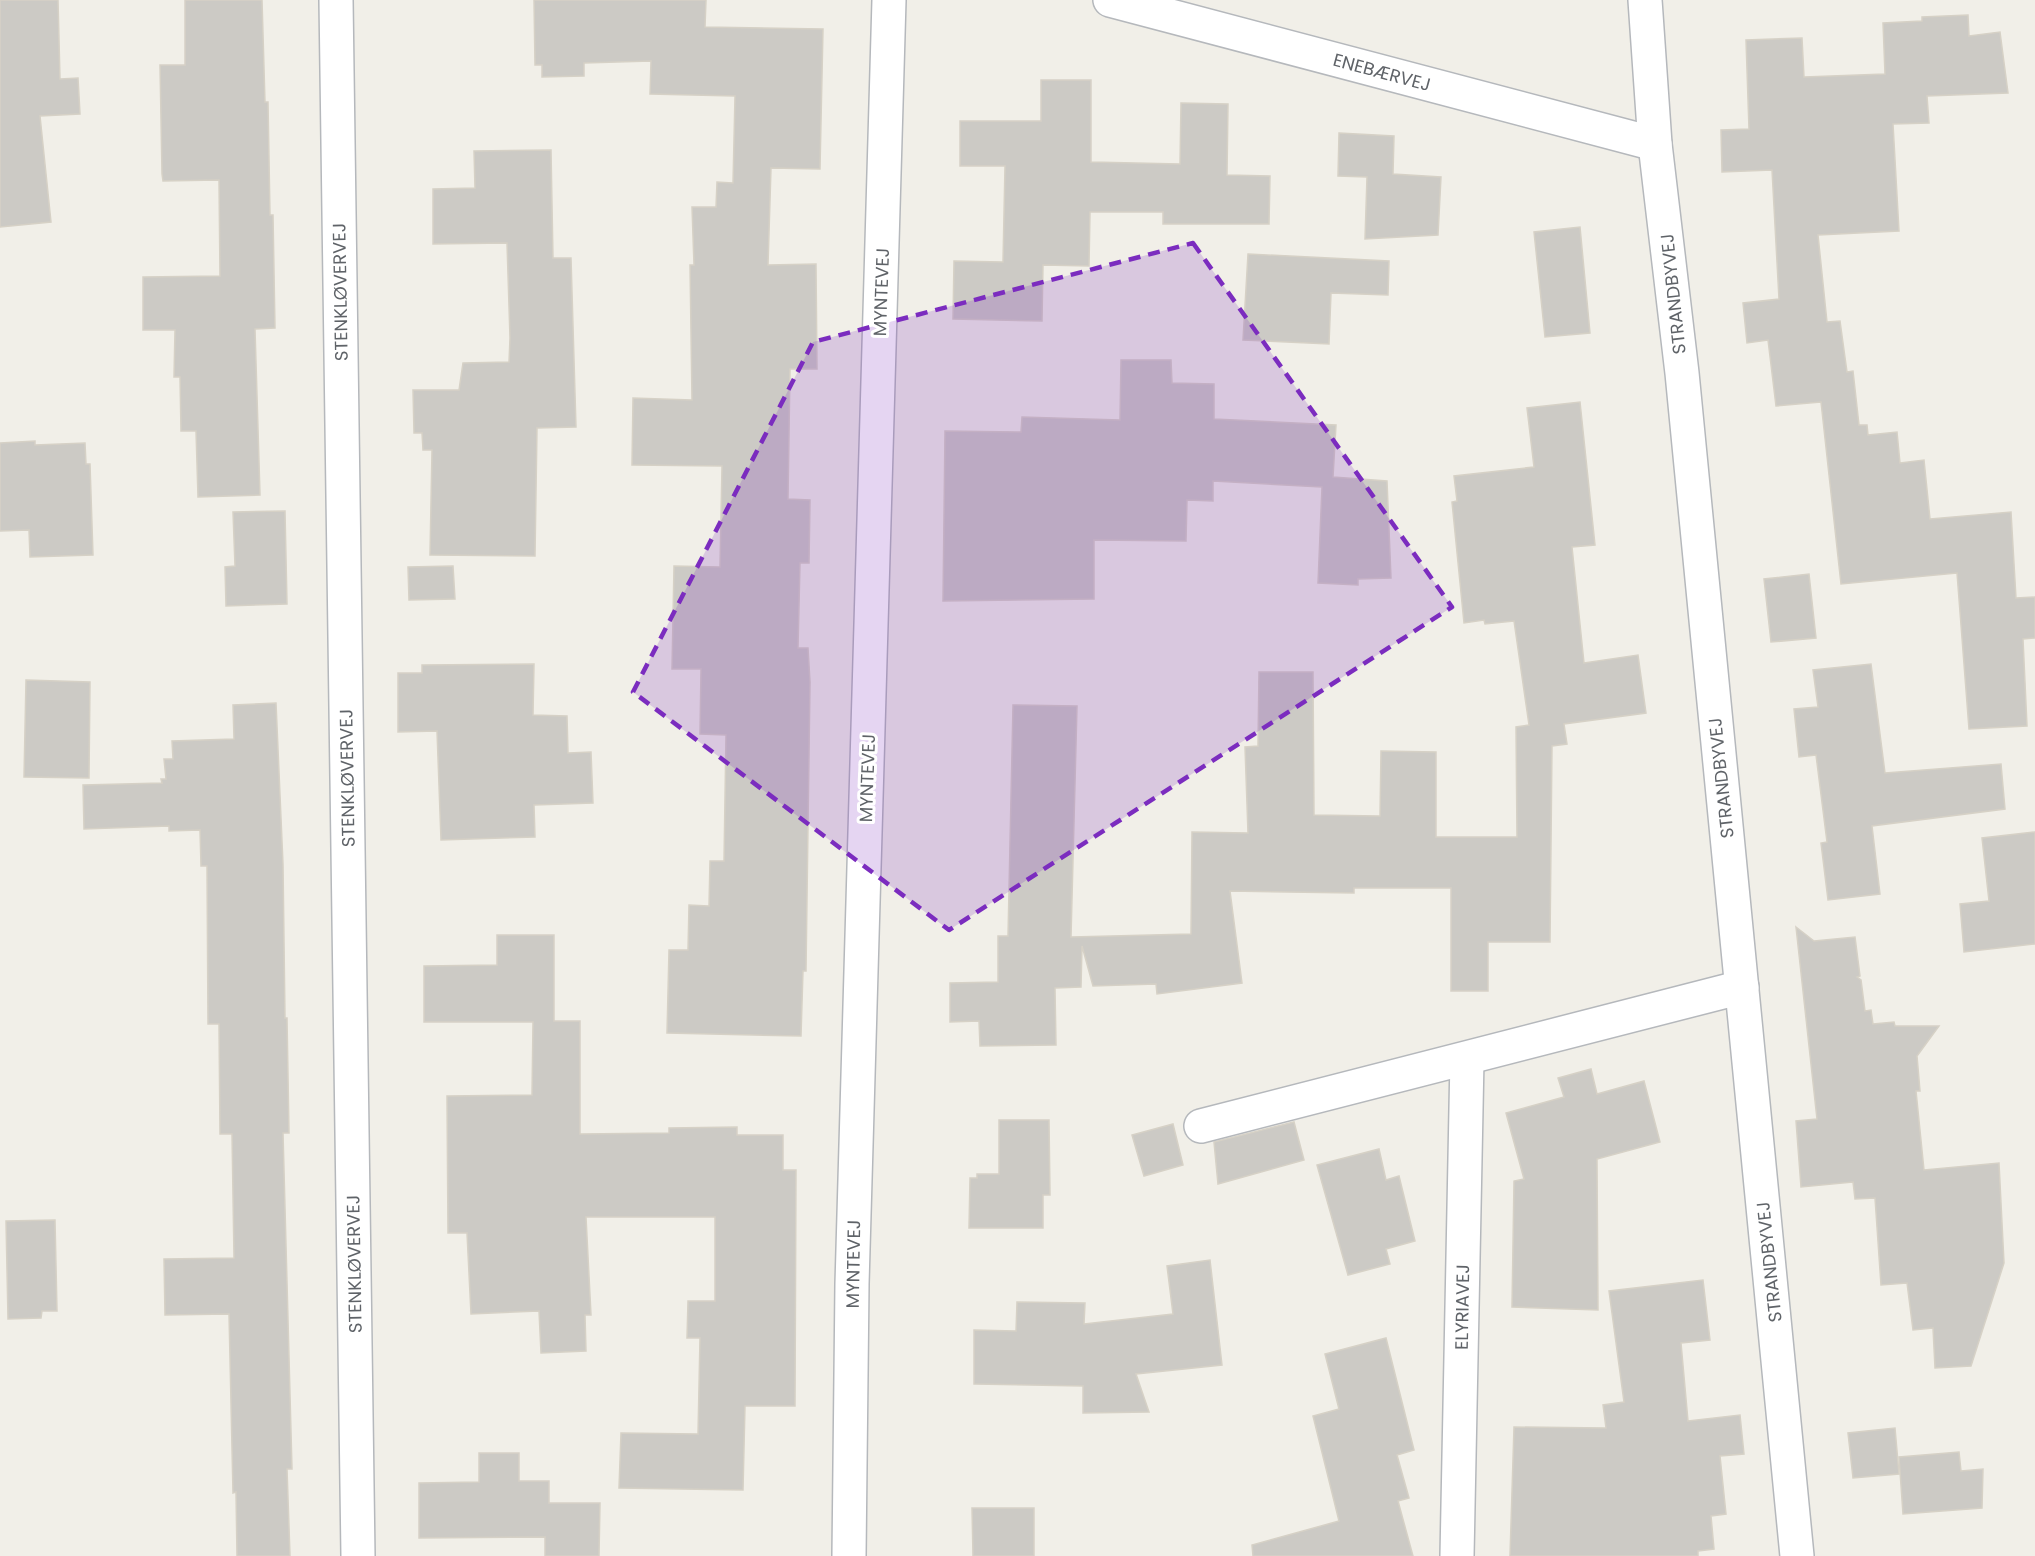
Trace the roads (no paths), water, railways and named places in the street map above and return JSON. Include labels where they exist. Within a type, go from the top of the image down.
[{"type":"street","name":"STENKLØVERVEJ","points":[[336,0],[358,1556]]},
{"type":"street","name":"MYNTEVEJ","points":[[849,1556],[853,1272],[889,0]]},
{"type":"street","name":"ENEBÆRVEJ","points":[[1110,0],[1655,144]]},
{"type":"street","name":"STRANDBYVEJ","points":[[1645,0],[1655,144],[1674,299],[1797,1556]]},
{"type":"street","points":[[1201,1126],[1742,987]]},
{"type":"street","name":"ELYRIAVEJ","points":[[1457,1556],[1467,1059]]}]
